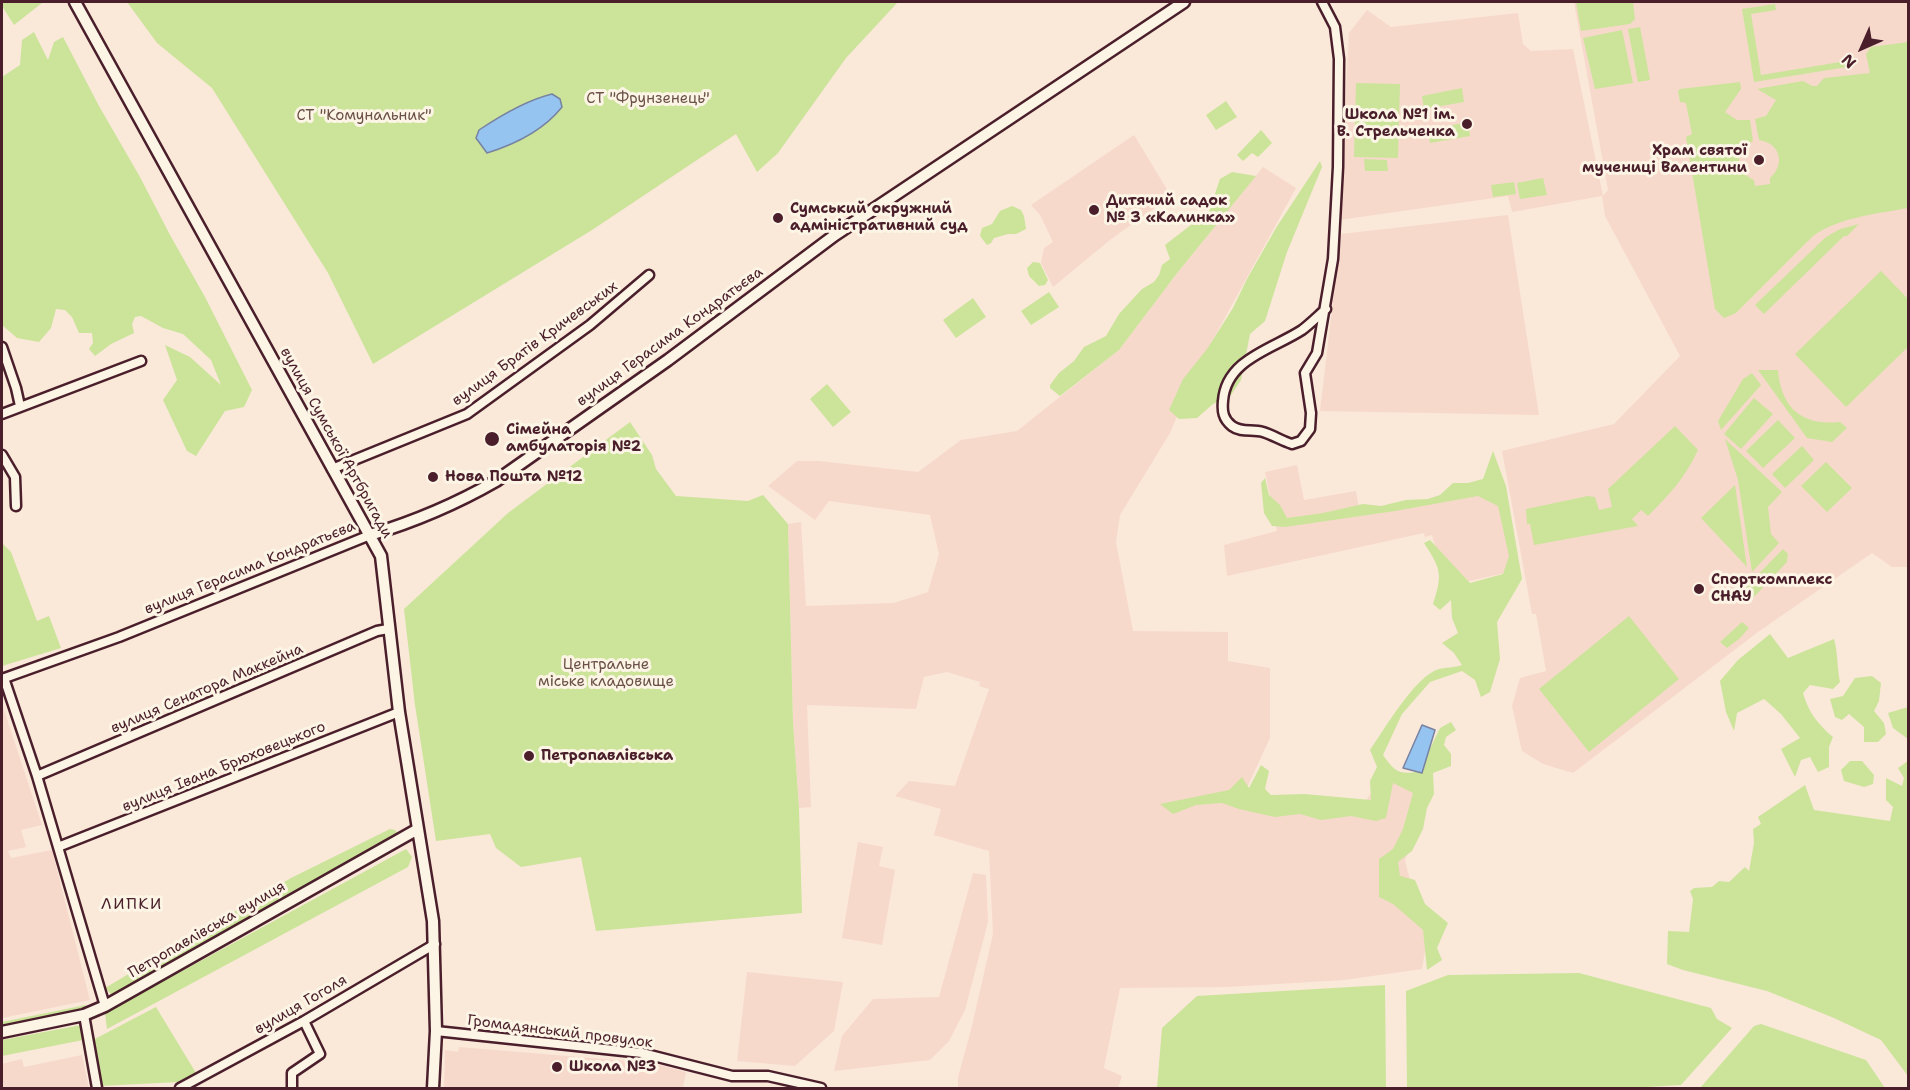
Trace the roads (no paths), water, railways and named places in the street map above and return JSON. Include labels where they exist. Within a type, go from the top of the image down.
[{"type":"main road","name":"вулиця Сумської Артбригади","points":[[75,2],[381,556],[399,712],[435,944],[436,1031],[433,1089]]},
{"type":"main road","name":"вулиця Герасима Кондратьєва","points":[[370,536],[404,525],[496,481],[668,360],[835,235],[1184,2]]},
{"type":"main road","name":"Петропавлівська вулиця","points":[[2,1032],[84,1016],[105,1006],[418,828]]},
{"type":"street","points":[[1322,2],[1335,27],[1339,59],[1337,178],[1333,259],[1326,309],[1317,353],[1305,373],[1310,429],[1298,443],[1292,444],[1262,432],[1239,430],[1232,426],[1223,414],[1223,398],[1227,384],[1239,368],[1251,356],[1303,329],[1326,309]]},
{"type":"street","name":"вулиця Братів Кричевських","points":[[332,469],[467,414],[590,324],[650,275]]},
{"type":"street","points":[[2,347],[20,406]]},
{"type":"street","points":[[2,414],[141,361]]},
{"type":"street","points":[[2,454],[15,477],[16,506]]},
{"type":"street","name":"вулиця Герасима Кондратьєва","points":[[3,678],[119,637],[370,536]]},
{"type":"street","name":"вулиця Сенатора Маккейна","points":[[37,776],[388,629]]},
{"type":"street","points":[[3,678],[37,776],[105,1006]]},
{"type":"street","name":"вулиця Івана Брюховецького","points":[[58,847],[399,712]]},
{"type":"street","name":"вулиця Гоголя","points":[[180,1089],[304,1021],[435,944]]},
{"type":"street","points":[[84,1016],[97,1089]]},
{"type":"street","points":[[292,1089],[292,1073],[320,1054],[304,1021]]},
{"type":"street","name":"Громадянський провулок","points":[[436,1031],[642,1053],[732,1076],[768,1076],[821,1089]]},
{"type":"water","points":[[552,94],[560,99],[562,107],[538,130],[528,136],[487,153],[476,138],[479,130],[505,114],[523,104]]},
{"type":"water","points":[[1422,725],[1435,730],[1422,773],[1403,768]]},
{"type":"place","name":"Школа №1 ім. В. Стрельченка","points":[[1467,124]]},
{"type":"place","name":"Храм святої мучениці Валентини","points":[[1759,160]]},
{"type":"place","name":"Дитячий садок № 3 «Калинка»","points":[[1094,210]]},
{"type":"place","name":"Сумський окружний адміністративний суд","points":[[778,218]]},
{"type":"place","name":"Сімейна амбулаторія №2","points":[[492,439]]},
{"type":"place","name":"Нова Пошта №12","points":[[433,477]]},
{"type":"place","name":"Спорткомплекс СНАУ","points":[[1699,589]]},
{"type":"place","name":"Петропавлівська","points":[[529,756]]},
{"type":"place","name":"Школа №3","points":[[557,1067]]},
{"type":"district","name":"ЛИПКИ","points":[[132,905]]},
{"type":"park label","name":"СТ \"Фрунзенець\"","points":[[648,99]]},
{"type":"park label","name":"СТ \"Комунальник\"","points":[[364,116]]},
{"type":"park label","name":"Центральне міське кладовище","points":[[606,674]]}]
